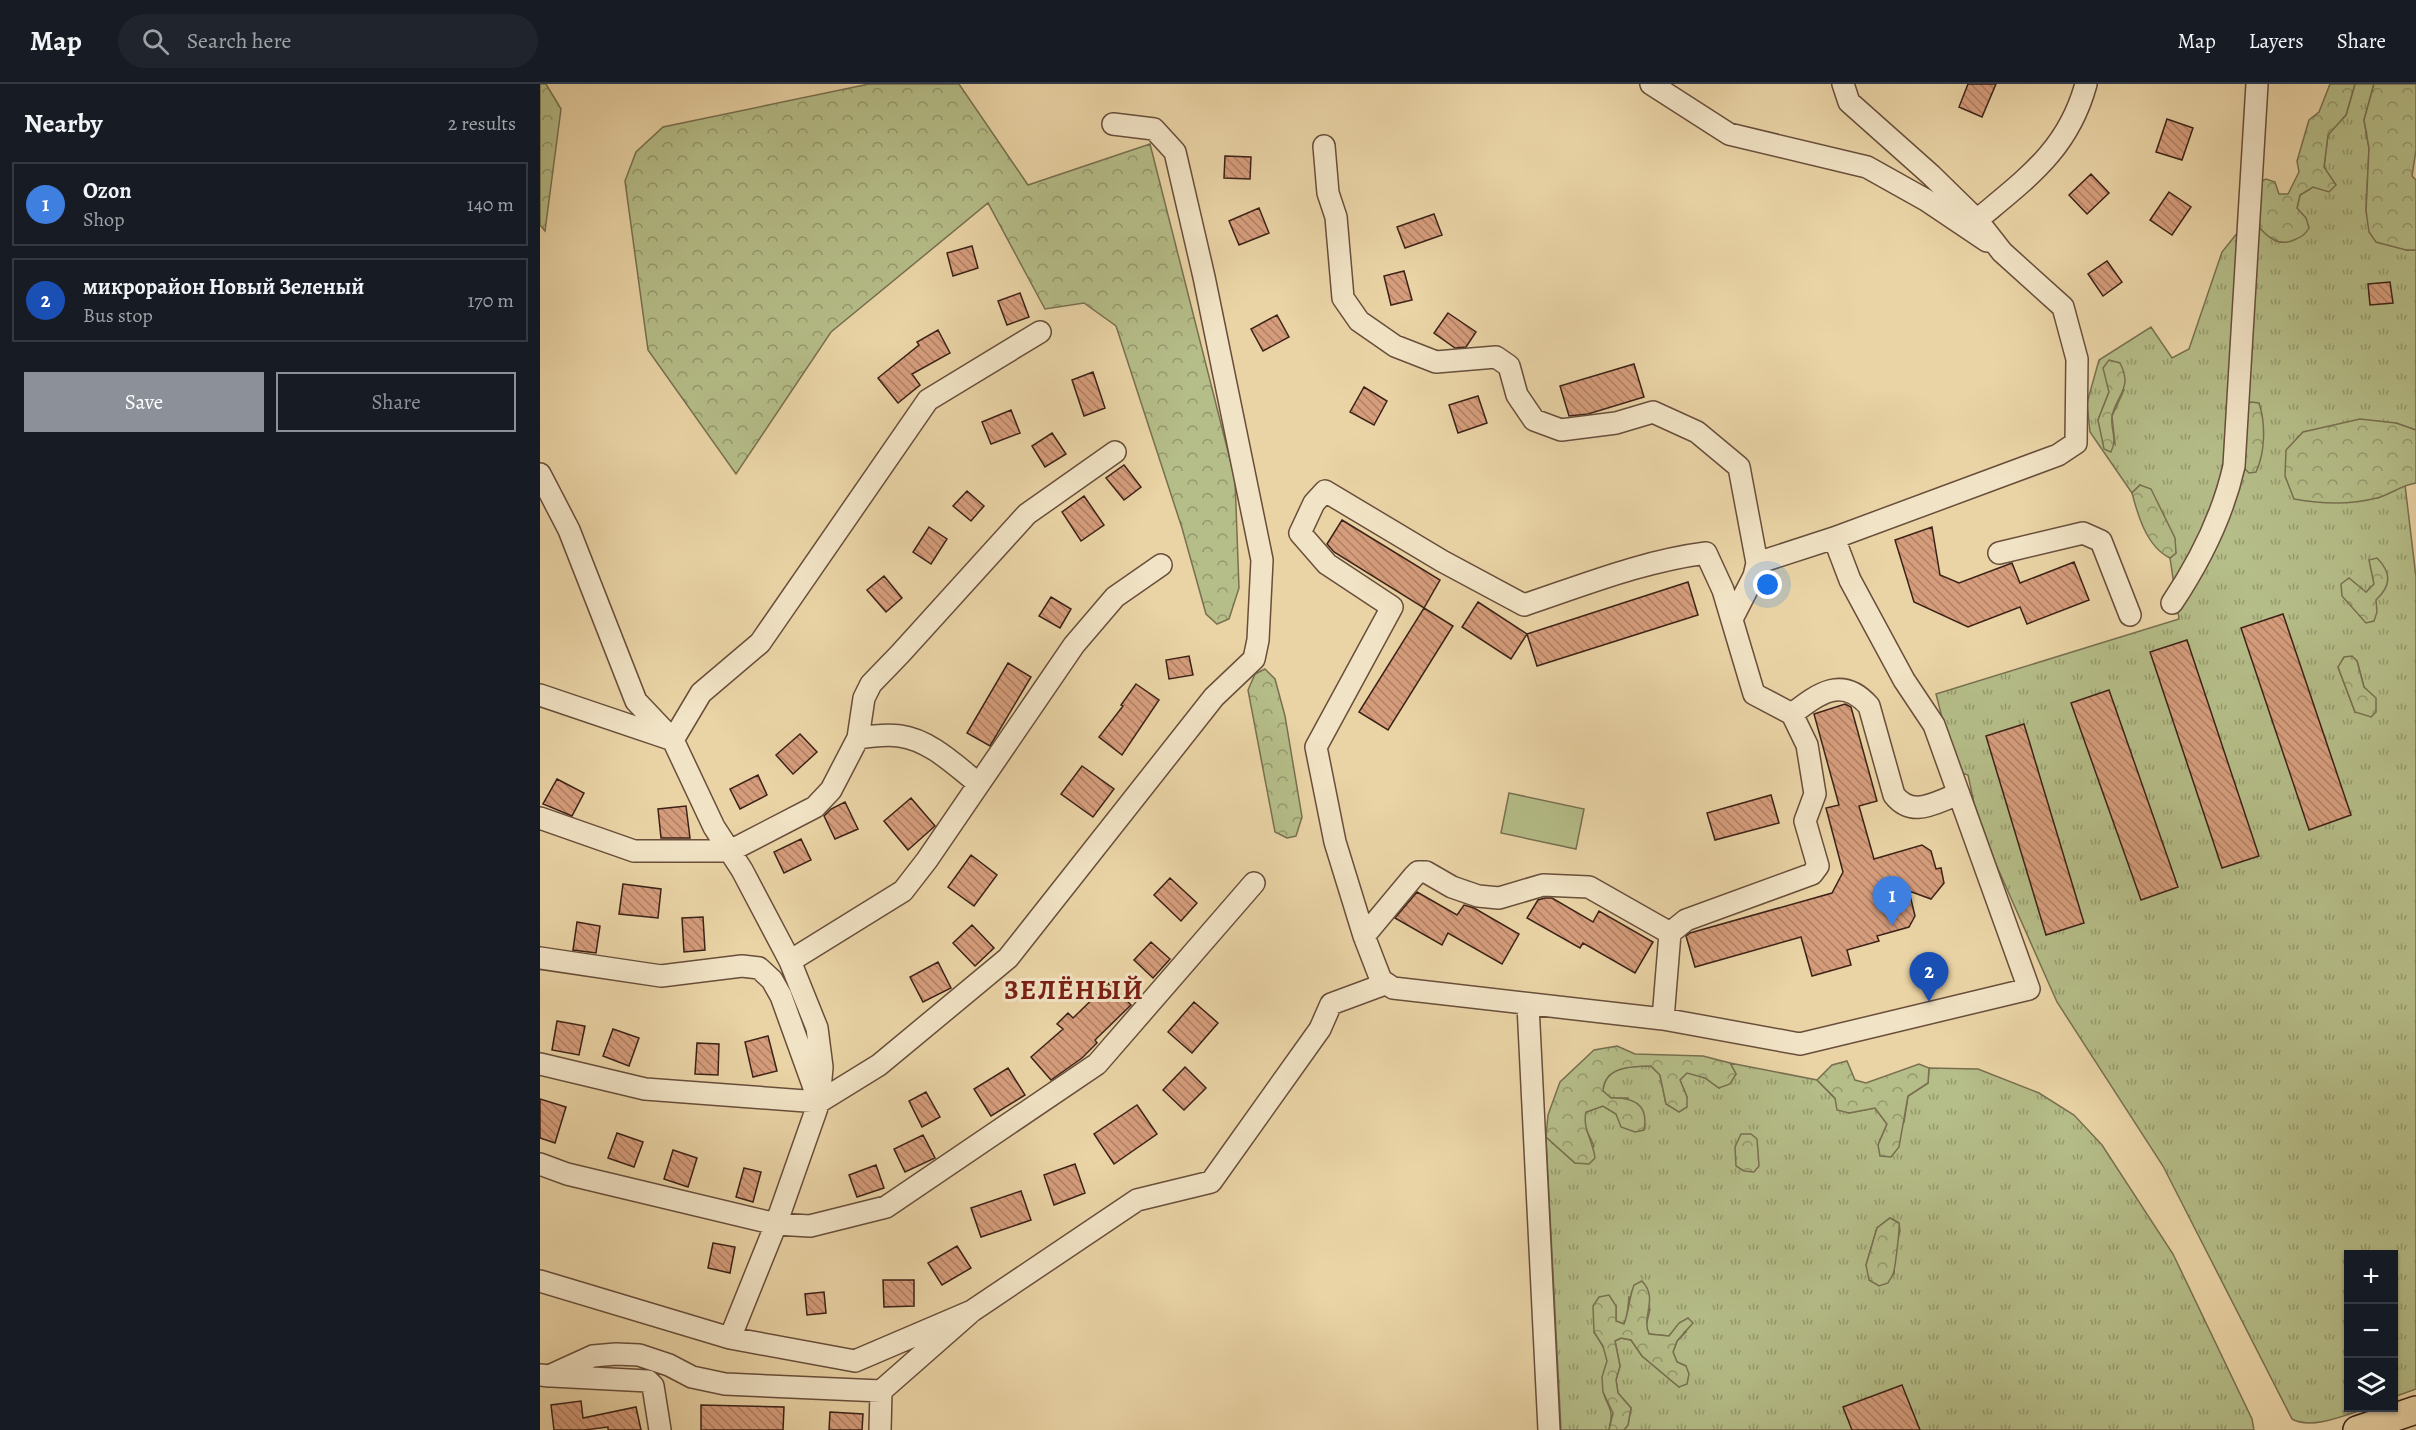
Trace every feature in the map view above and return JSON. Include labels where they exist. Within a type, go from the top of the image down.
[{"type":"main road","points":[[2357,1430],[2416,1410]]},
{"type":"street","points":[[1651,84],[1729,134],[1867,167],[1926,200],[2002,252],[2064,307],[2077,359],[2076,443],[2058,455],[1834,538],[1757,563]]},
{"type":"street","points":[[1843,84],[1849,102],[1931,175],[1977,220],[2002,252]]},
{"type":"street","points":[[1977,220],[2035,171],[2062,140],[2080,106],[2086,84]]},
{"type":"street","points":[[2172,603],[2196,566],[2229,490],[2234,466],[2257,84]]},
{"type":"street","points":[[540,1064],[645,1089],[819,1102],[879,1065],[1008,958],[1214,698],[1254,659],[1257,651],[1262,560],[1204,277],[1175,152],[1154,129],[1113,124]]},
{"type":"street","points":[[1324,146],[1328,193],[1336,218],[1342,298],[1359,321],[1395,346],[1436,362],[1496,357],[1509,366],[1517,395],[1534,420],[1561,430],[1616,423],[1653,412],[1697,432],[1739,466],[1757,563],[1754,576],[1732,619]]},
{"type":"street","points":[[673,740],[701,693],[760,643],[928,400],[1040,332]]},
{"type":"street","points":[[540,818],[634,851],[730,851],[815,807],[831,790],[858,738],[864,698],[871,684],[1027,514],[1115,452]]},
{"type":"street","points":[[540,474],[569,530],[636,701],[673,740],[714,827],[730,851],[790,961],[818,1028],[822,1067],[819,1102],[776,1224],[730,1338]]},
{"type":"street","points":[[1663,1019],[1670,933],[1686,920],[1812,874],[1818,866],[1805,821],[1815,794],[1807,745],[1792,714],[1754,694],[1723,590],[1706,553],[1647,564],[1524,605],[1442,561],[1324,491],[1314,503],[1300,533],[1327,564],[1392,608],[1316,747],[1335,842],[1364,936],[1381,980],[1393,988],[1663,1019],[1800,1044],[2029,989],[1934,725],[1905,680],[1850,580],[1834,538]]},
{"type":"street","points":[[1999,553],[2083,533],[2101,541],[2130,615]]},
{"type":"street","points":[[790,961],[903,891],[927,860],[1074,645],[1115,597],[1161,565]]},
{"type":"street","points":[[1792,714],[1816,696],[1830,690],[1849,690],[1860,695],[1869,706],[1894,795],[1902,805],[1917,809],[1959,794]]},
{"type":"street","points":[[540,695],[673,740]]},
{"type":"street","points":[[858,738],[900,736],[916,741],[936,751],[979,784]]},
{"type":"street","points":[[1364,936],[1418,872],[1426,872],[1452,887],[1478,896],[1499,898],[1543,885],[1589,887],[1670,933]]},
{"type":"street","points":[[540,1164],[567,1174],[776,1224],[810,1226],[886,1207],[1097,1064],[1254,883]]},
{"type":"street","points":[[540,958],[661,976],[742,966],[759,968],[772,980],[781,996],[819,1102]]},
{"type":"street","points":[[544,1376],[593,1356],[639,1355],[669,1365],[692,1377],[725,1384],[881,1391],[972,1311],[1137,1200],[1211,1182],[1320,1029],[1331,1004],[1385,984]]},
{"type":"street","points":[[1528,1005],[1549,1430]]},
{"type":"street","points":[[540,1281],[730,1338],[855,1361],[972,1311]]},
{"type":"street","points":[[544,1376],[648,1381],[653,1386],[660,1430]]},
{"type":"street","points":[[879,1430],[881,1391]]},
{"type":"green space","points":[[540,84],[546,84],[561,109],[545,231],[540,225]]},
{"type":"green space","points":[[869,84],[959,84],[1028,185],[1150,144],[1235,479],[1239,588],[1229,619],[1217,624],[1206,614],[1182,528],[1116,326],[1084,303],[1045,309],[988,203],[831,332],[736,474],[648,350],[625,181],[636,152],[663,127]]},
{"type":"green space","points":[[2330,84],[2355,84],[2346,115],[2328,135],[2324,167],[2336,185],[2329,192],[2313,187],[2300,195],[2297,208],[2306,218],[2309,228],[2303,236],[2294,240],[2280,242],[2274,240],[2250,217],[2257,183],[2266,179],[2275,182],[2279,194],[2288,194],[2299,172],[2297,161],[2309,120],[2319,112]]},
{"type":"green space","points":[[2355,84],[2374,84],[2364,120],[2369,148],[2366,211],[2406,250],[2416,250],[2416,430],[2396,423],[2378,498],[2405,485],[2416,577],[2416,1389],[2398,1396],[2398,1250],[2344,1250],[2344,1412],[2355,1412],[2309,1423],[2292,1419],[2163,1166],[2057,1002],[1995,862],[1974,803],[1968,775],[1959,772],[1954,764],[1936,694],[2179,619],[2170,558],[2176,553],[2140,485],[2132,493],[2090,432],[2087,403],[2099,360],[2151,327],[2172,358],[2189,349],[2222,252],[2250,217],[2297,208],[2300,195],[2313,187],[2324,167],[2328,134],[2346,115]],"holes":[[[2124,390],[2112,416],[2115,444],[2098,420],[2109,392]],[[2357,661],[2364,687],[2355,712],[2338,667]]]},
{"type":"green space","points":[[2374,84],[2416,84],[2416,150],[2412,176],[2416,180],[2416,250],[2406,250],[2376,242],[2369,232],[2366,211],[2369,148],[2364,120]]},
{"type":"green space","points":[[2109,360],[2120,363],[2125,379],[2123,391],[2112,416],[2114,442],[2111,452],[2104,449],[2098,420],[2109,392],[2103,368]]},
{"type":"green space","points":[[2251,402],[2259,403],[2264,438],[2256,472],[2249,473],[2242,466],[2245,406]]},
{"type":"green space","points":[[2360,419],[2396,423],[2416,430],[2416,483],[2377,498],[2356,502],[2325,503],[2294,499],[2285,476],[2286,450],[2303,432]]},
{"type":"green space","points":[[2140,485],[2151,489],[2175,538],[2176,553],[2170,558],[2149,539],[2141,521],[2132,493]]},
{"type":"green space","points":[[2377,558],[2387,574],[2387,585],[2376,600],[2377,612],[2374,621],[2366,623],[2342,596],[2341,584],[2349,578],[2366,592],[2374,584],[2369,560]]},
{"type":"green space","points":[[2352,656],[2357,661],[2364,687],[2376,698],[2376,712],[2371,717],[2355,712],[2338,667],[2344,657]]},
{"type":"green space","points":[[1265,669],[1275,679],[1285,716],[1302,817],[1296,836],[1287,838],[1275,832],[1248,690],[1255,674]]},
{"type":"green space","points":[[1509,793],[1584,809],[1576,849],[1501,833]]},
{"type":"green space","points":[[1617,1046],[1635,1054],[1703,1056],[1730,1063],[1736,1074],[1730,1084],[1719,1088],[1705,1078],[1687,1073],[1680,1080],[1687,1097],[1687,1107],[1679,1112],[1666,1104],[1660,1075],[1651,1066],[1620,1069],[1608,1077],[1603,1091],[1611,1098],[1626,1099],[1638,1104],[1644,1114],[1644,1130],[1635,1132],[1621,1127],[1616,1114],[1603,1106],[1586,1112],[1585,1124],[1595,1158],[1589,1164],[1575,1163],[1546,1137],[1548,1115],[1560,1082],[1594,1050]]},
{"type":"green space","points":[[1847,1061],[1855,1080],[1866,1083],[1919,1064],[1929,1068],[1928,1083],[1908,1096],[1899,1147],[1891,1157],[1880,1156],[1878,1145],[1887,1124],[1875,1108],[1849,1113],[1837,1110],[1835,1098],[1817,1080],[1832,1065]]},
{"type":"green space","points":[[1730,1063],[1817,1080],[1849,1113],[1875,1108],[1887,1124],[1878,1145],[1904,1122],[1908,1096],[1928,1083],[1929,1068],[1978,1069],[2039,1093],[2074,1115],[2102,1145],[2173,1254],[2252,1419],[2254,1430],[1624,1430],[1628,1425],[1631,1408],[1618,1393],[1616,1380],[1620,1366],[1615,1341],[1621,1338],[1631,1340],[1642,1356],[1679,1387],[1686,1366],[1677,1362],[1673,1352],[1677,1341],[1686,1332],[1687,1319],[1680,1323],[1669,1336],[1649,1334],[1646,1326],[1650,1309],[1629,1297],[1624,1324],[1616,1321],[1616,1306],[1594,1332],[1607,1358],[1603,1386],[1611,1412],[1609,1430],[1561,1430],[1546,1137],[1575,1163],[1594,1146],[1583,1123],[1586,1112],[1603,1106],[1616,1114],[1628,1098],[1611,1098],[1603,1091],[1608,1077],[1620,1069],[1651,1066],[1660,1075],[1666,1104],[1687,1097],[1680,1080],[1687,1072],[1705,1078],[1719,1088],[1736,1074]],"holes":[[[1890,1218],[1899,1223],[1894,1274],[1866,1265],[1877,1228]]]},
{"type":"green space","points":[[1741,1134],[1751,1134],[1757,1139],[1759,1166],[1754,1172],[1744,1171],[1736,1166],[1735,1147]]},
{"type":"green space","points":[[1890,1218],[1899,1223],[1895,1265],[1888,1283],[1879,1286],[1869,1280],[1866,1265],[1877,1228]]},
{"type":"green space","points":[[1642,1281],[1647,1288],[1650,1301],[1647,1321],[1649,1334],[1669,1336],[1679,1323],[1688,1318],[1693,1323],[1677,1341],[1673,1352],[1677,1362],[1686,1366],[1689,1374],[1687,1384],[1679,1387],[1642,1356],[1631,1340],[1621,1338],[1615,1341],[1620,1366],[1616,1380],[1618,1393],[1631,1408],[1628,1425],[1624,1430],[1609,1430],[1613,1413],[1603,1392],[1602,1377],[1607,1361],[1603,1346],[1594,1332],[1593,1306],[1599,1297],[1609,1295],[1616,1306],[1616,1321],[1624,1324],[1634,1285]]},
{"type":"building","points":[[1968,84],[1996,84],[1982,117],[1959,107]]},
{"type":"building","points":[[2167,119],[2193,128],[2182,160],[2156,152]]},
{"type":"building","points":[[1225,156],[1251,157],[1250,179],[1224,178]]},
{"type":"building","points":[[2091,174],[2109,193],[2087,214],[2069,195]]},
{"type":"building","points":[[2169,192],[2191,207],[2172,235],[2150,220]]},
{"type":"building","points":[[1259,208],[1269,233],[1239,245],[1229,221]]},
{"type":"building","points":[[1434,214],[1442,235],[1405,248],[1397,227]]},
{"type":"building","points":[[972,246],[978,268],[953,276],[947,253]]},
{"type":"building","points":[[2107,261],[2122,282],[2103,296],[2088,274]]},
{"type":"building","points":[[1404,271],[1412,300],[1391,305],[1384,276]]},
{"type":"building","points":[[2390,282],[2393,303],[2370,305],[2368,284]]},
{"type":"building","points":[[1020,293],[1029,317],[1007,325],[998,301]]},
{"type":"building","points":[[1448,313],[1476,332],[1466,347],[1455,348],[1434,333]]},
{"type":"building","points":[[1277,315],[1289,337],[1263,351],[1251,329]]},
{"type":"building","points":[[938,330],[950,353],[912,374],[920,385],[898,403],[878,378],[919,345],[917,342]]},
{"type":"building","points":[[1634,364],[1644,397],[1588,414],[1569,416],[1560,386]]},
{"type":"building","points":[[1093,372],[1105,408],[1084,416],[1072,380]]},
{"type":"building","points":[[1364,387],[1387,401],[1374,425],[1350,412]]},
{"type":"building","points":[[1478,396],[1487,423],[1458,433],[1449,405]]},
{"type":"building","points":[[1011,410],[1020,433],[991,444],[982,422]]},
{"type":"building","points":[[1052,433],[1066,454],[1045,467],[1032,446]]},
{"type":"building","points":[[1124,465],[1141,487],[1124,500],[1106,478]]},
{"type":"building","points":[[967,491],[984,506],[971,521],[953,506]]},
{"type":"building","points":[[1084,496],[1104,525],[1081,541],[1062,512]]},
{"type":"building","points":[[1342,520],[1440,580],[1424,608],[1334,552],[1327,544]]},
{"type":"building","points":[[929,527],[947,539],[931,564],[913,552]]},
{"type":"building","points":[[1932,527],[1940,575],[1959,583],[2012,563],[2020,583],[2074,562],[2089,600],[2027,624],[2020,607],[1968,627],[1914,602],[1895,540]]},
{"type":"building","points":[[884,576],[902,598],[886,612],[867,590]]},
{"type":"building","points":[[1688,582],[1698,615],[1537,666],[1527,634]]},
{"type":"building","points":[[1051,597],[1071,609],[1060,628],[1039,616]]},
{"type":"building","points":[[1478,602],[1527,634],[1511,659],[1462,627]]},
{"type":"building","points":[[1424,608],[1453,626],[1388,730],[1359,712]]},
{"type":"building","points":[[2283,614],[2351,815],[2309,830],[2241,628]]},
{"type":"building","points":[[2187,640],[2259,856],[2222,868],[2150,652]]},
{"type":"building","points":[[1189,656],[1193,675],[1169,679],[1166,660]]},
{"type":"building","points":[[1008,663],[1031,677],[990,746],[967,733]]},
{"type":"building","points":[[1136,684],[1159,700],[1122,755],[1099,737],[1123,706],[1121,705]]},
{"type":"building","points":[[2109,690],[2178,887],[2141,900],[2071,703]]},
{"type":"building","points":[[1845,704],[1851,707],[1877,801],[1859,806],[1874,859],[1922,845],[1931,851],[1936,869],[1941,868],[1944,883],[1931,899],[1909,891],[1915,916],[1909,927],[1877,936],[1879,941],[1847,950],[1851,965],[1812,976],[1801,937],[1695,967],[1686,936],[1690,933],[1832,893],[1843,872],[1826,808],[1839,805],[1814,714]]},
{"type":"building","points":[[2024,724],[2084,923],[2046,935],[1986,736]]},
{"type":"building","points":[[800,734],[817,752],[793,774],[776,755]]},
{"type":"building","points":[[1082,766],[1114,789],[1093,817],[1061,794]]},
{"type":"building","points":[[758,775],[767,795],[740,809],[730,789]]},
{"type":"building","points":[[557,779],[584,793],[572,816],[543,804]]},
{"type":"building","points":[[1771,795],[1779,823],[1715,840],[1707,813]]},
{"type":"building","points":[[911,798],[935,826],[908,850],[884,821]]},
{"type":"building","points":[[845,802],[858,829],[835,839],[824,816],[831,809]]},
{"type":"building","points":[[686,806],[690,838],[661,838],[658,809]]},
{"type":"building","points":[[801,839],[811,860],[784,873],[774,852]]},
{"type":"building","points":[[971,855],[997,875],[974,906],[948,887]]},
{"type":"building","points":[[1170,878],[1197,903],[1181,921],[1154,895]]},
{"type":"building","points":[[623,884],[661,889],[658,918],[619,914]]},
{"type":"building","points":[[1417,892],[1457,915],[1464,905],[1474,908],[1519,934],[1502,964],[1448,933],[1442,945],[1395,918]]},
{"type":"building","points":[[1552,898],[1593,922],[1599,911],[1653,942],[1635,973],[1583,943],[1580,948],[1527,918],[1538,900]]},
{"type":"building","points":[[703,917],[705,950],[684,952],[682,918]]},
{"type":"building","points":[[577,922],[600,926],[596,953],[573,950]]},
{"type":"building","points":[[972,925],[994,948],[975,966],[953,943]]},
{"type":"building","points":[[1151,942],[1170,959],[1153,978],[1134,960]]},
{"type":"building","points":[[938,962],[951,988],[923,1002],[910,977]]},
{"type":"building","points":[[1109,983],[1131,1005],[1095,1040],[1097,1043],[1082,1058],[1051,1080],[1031,1057],[1063,1029],[1057,1024],[1068,1013],[1073,1018]]},
{"type":"building","points":[[1194,1002],[1218,1023],[1192,1053],[1168,1032]]},
{"type":"building","points":[[557,1021],[585,1026],[579,1055],[552,1050]]},
{"type":"building","points":[[613,1029],[639,1038],[629,1066],[603,1056]]},
{"type":"building","points":[[768,1036],[777,1071],[753,1077],[745,1042]]},
{"type":"building","points":[[697,1043],[719,1044],[718,1075],[695,1074]]},
{"type":"building","points":[[1185,1067],[1206,1088],[1184,1110],[1163,1090]]},
{"type":"building","points":[[1008,1068],[1025,1095],[991,1116],[974,1089]]},
{"type":"building","points":[[926,1092],[940,1117],[922,1127],[909,1101]]},
{"type":"building","points":[[540,1099],[566,1107],[555,1143],[540,1138]]},
{"type":"building","points":[[1137,1105],[1157,1134],[1114,1164],[1094,1134]]},
{"type":"building","points":[[617,1133],[643,1142],[634,1167],[608,1158]]},
{"type":"building","points":[[923,1135],[935,1158],[905,1172],[894,1149]]},
{"type":"building","points":[[673,1150],[697,1158],[688,1187],[664,1179]]},
{"type":"building","points":[[1075,1164],[1085,1193],[1054,1205],[1044,1175]]},
{"type":"building","points":[[876,1165],[884,1188],[857,1197],[849,1175]]},
{"type":"building","points":[[744,1168],[761,1172],[753,1202],[736,1197]]},
{"type":"building","points":[[1021,1191],[1031,1220],[981,1237],[971,1208]]},
{"type":"building","points":[[713,1243],[735,1247],[730,1273],[708,1268]]},
{"type":"building","points":[[957,1246],[971,1268],[942,1285],[928,1263]]},
{"type":"building","points":[[883,1280],[914,1280],[914,1306],[884,1307]]},
{"type":"building","points":[[824,1292],[826,1313],[807,1315],[805,1294]]},
{"type":"building","points":[[1902,1385],[1920,1430],[1852,1430],[1843,1407]]},
{"type":"building","points":[[581,1401],[583,1418],[636,1407],[641,1430],[608,1430],[608,1427],[554,1430],[551,1405]]},
{"type":"building","points":[[701,1405],[784,1407],[783,1430],[701,1430]]},
{"type":"building","points":[[830,1412],[863,1414],[862,1430],[829,1430]]},
{"type":"place","name":"Ozon","points":[[1892,926]]},
{"type":"place","name":"микрорайон Новый Зеленый","points":[[1929,1002]]},
{"type":"district","name":"ЗЕЛЁНЫЙ","points":[[1074,990]]}]
